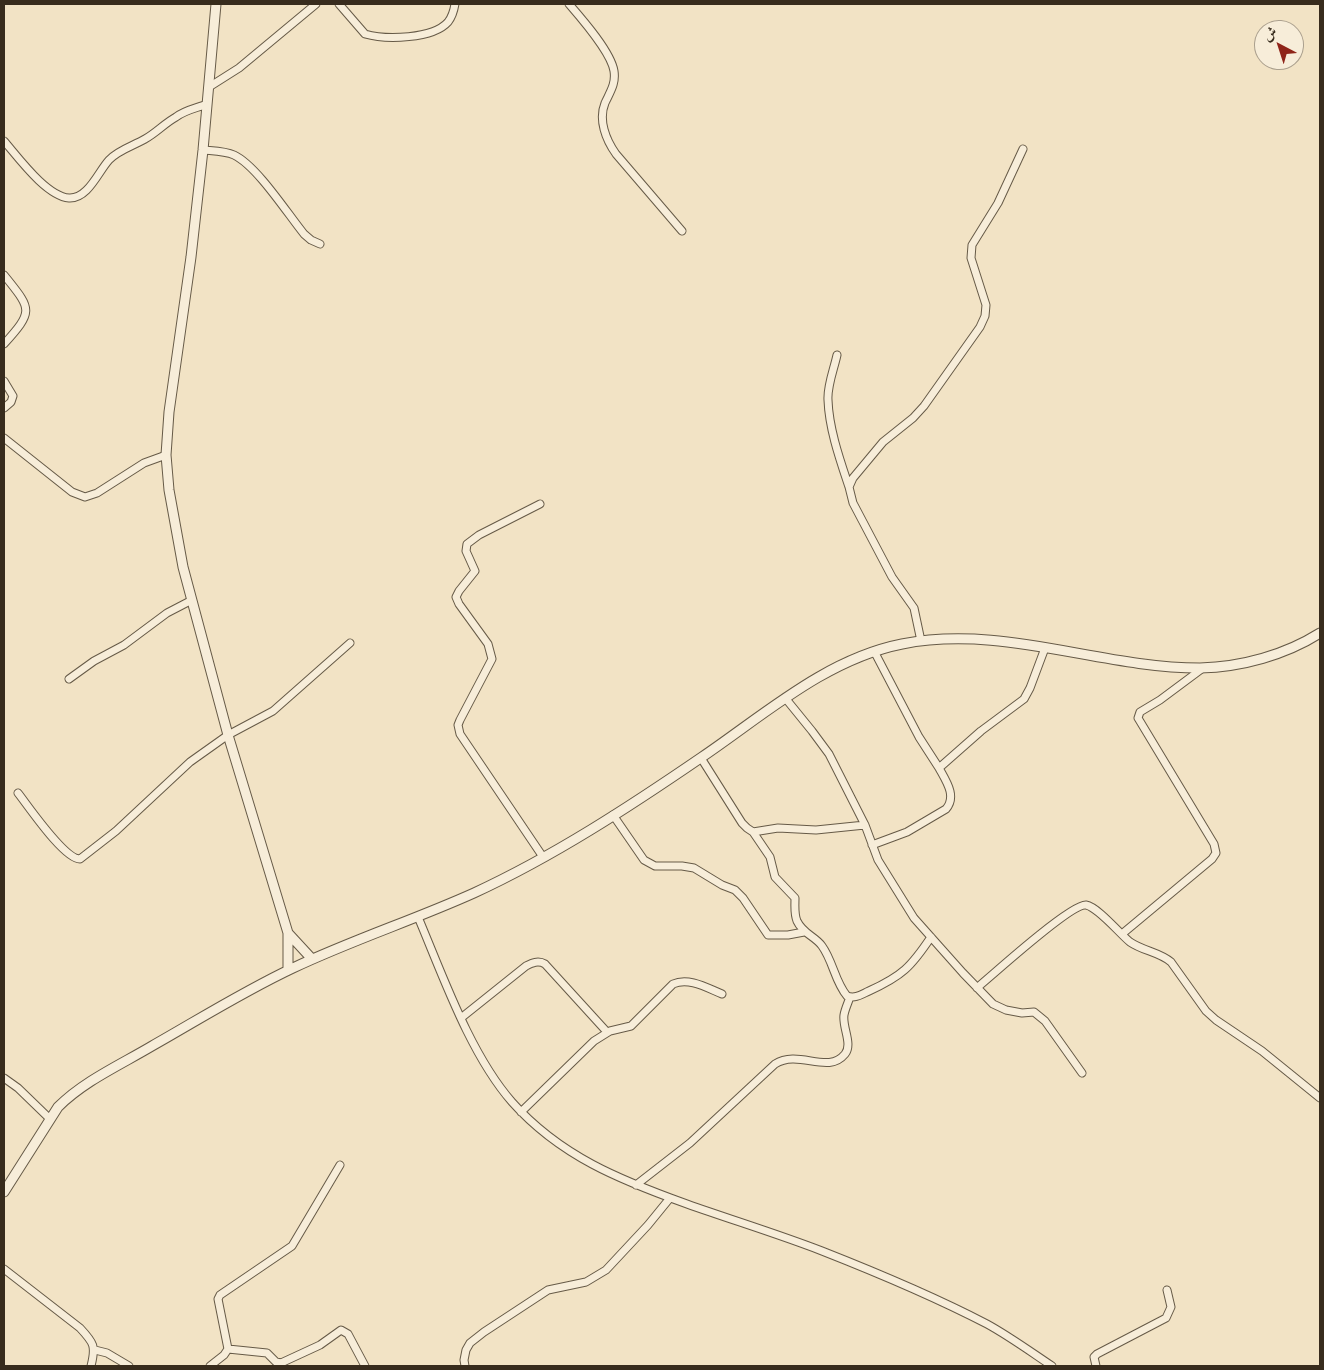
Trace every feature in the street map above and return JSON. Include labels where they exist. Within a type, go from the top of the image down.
[{"type":"street","points":[[216,4],[203,150],[191,257],[169,412],[166,455],[169,490],[177,536],[192,600],[228,736],[288,933],[288,970]]},
{"type":"street","points":[[209,87],[239,68],[316,4]]},
{"type":"street","points":[[339,4],[365,34],[402,38],[427,33],[445,24],[451,18],[455,4]]},
{"type":"street","points":[[569,4],[590,31],[613,68],[613,85],[603,110],[604,130],[610,146],[682,231]]},
{"type":"street","points":[[4,141],[47,187],[63,196],[72,197],[86,189],[96,180],[107,162],[120,151],[146,138],[176,116],[207,104]]},
{"type":"street","points":[[849,487],[852,478],[883,442],[924,406],[980,327],[985,316],[986,305],[971,258],[972,246],[998,204],[1023,149]]},
{"type":"street","points":[[203,150],[228,153],[242,161],[262,180],[304,234],[310,240],[320,244]]},
{"type":"street","points":[[4,275],[24,302],[27,311],[20,326],[4,344]]},
{"type":"street","points":[[837,355],[828,400],[832,427],[853,503],[892,577],[914,608],[920,641]]},
{"type":"street","points":[[4,381],[13,396],[11,402],[4,408]]},
{"type":"street","points":[[4,438],[72,492],[81,497],[97,493],[138,466],[166,455]]},
{"type":"street","points":[[540,504],[469,542],[466,546],[466,551],[475,571],[456,597],[488,644],[492,659],[460,720],[458,726],[460,734],[543,857]]},
{"type":"street","points":[[69,679],[94,661],[124,645],[167,613],[192,600]]},
{"type":"street","points":[[4,1192],[50,1119],[67,1099],[98,1078],[288,970],[471,894],[543,857],[613,815],[824,674],[874,651],[920,641],[976,638],[1130,661],[1204,668],[1242,663],[1270,656],[1301,644],[1320,633]]},
{"type":"street","points":[[18,793],[68,854],[76,859],[80,859],[116,831],[190,762],[228,736],[273,711],[350,642]]},
{"type":"street","points":[[939,768],[981,731],[1024,699],[1045,648]]},
{"type":"street","points":[[872,845],[908,832],[946,809],[950,803],[951,793],[874,651]]},
{"type":"street","points":[[1122,934],[1212,859],[1216,853],[1214,844],[1138,718],[1140,712],[1204,668]]},
{"type":"street","points":[[786,699],[829,754],[865,825],[878,860],[914,918],[993,1004],[1006,1010],[1039,1014],[1082,1073]]},
{"type":"street","points":[[700,758],[742,823],[753,832],[770,857],[775,877],[795,898],[796,917],[804,932],[822,946],[845,994],[850,997],[856,997],[897,977],[918,955],[931,937]]},
{"type":"street","points":[[613,815],[639,854],[649,863],[655,866],[694,868],[722,885],[736,890],[744,898],[768,935],[776,936],[804,932]]},
{"type":"street","points":[[753,832],[778,828],[816,830],[865,825]]},
{"type":"street","points":[[977,988],[1063,916],[1080,906],[1087,905],[1095,909],[1133,944],[1164,956],[1171,962],[1206,1011],[1216,1020],[1262,1050],[1320,1098]]},
{"type":"street","points":[[418,917],[461,1018],[489,1072],[521,1112],[548,1136],[597,1168],[636,1185],[820,1250],[899,1282],[989,1325],[1052,1366]]},
{"type":"street","points":[[288,933],[312,959]]},
{"type":"street","points":[[461,1018],[526,966],[540,962],[545,964],[560,983],[607,1032]]},
{"type":"street","points":[[521,1112],[577,1056],[607,1032],[631,1026],[676,982],[692,983],[722,994]]},
{"type":"street","points":[[636,1185],[690,1143],[775,1064],[792,1058],[830,1063],[843,1056],[848,1046],[844,1016],[850,997]]},
{"type":"street","points":[[4,1078],[18,1088],[50,1119]]},
{"type":"street","points":[[210,1366],[224,1355],[228,1348],[218,1299],[220,1295],[292,1246],[340,1165]]},
{"type":"street","points":[[465,1366],[466,1350],[470,1343],[484,1332],[548,1290],[586,1282],[606,1270],[648,1226],[670,1198]]},
{"type":"street","points":[[4,1269],[80,1328],[89,1338],[95,1350],[91,1366]]},
{"type":"street","points":[[1096,1366],[1094,1357],[1097,1354],[1166,1318],[1170,1307],[1167,1290]]},
{"type":"street","points":[[228,1348],[267,1353],[276,1362],[281,1364],[320,1345],[342,1330],[348,1334],[365,1366]]},
{"type":"street","points":[[95,1350],[107,1353],[129,1366]]}]
